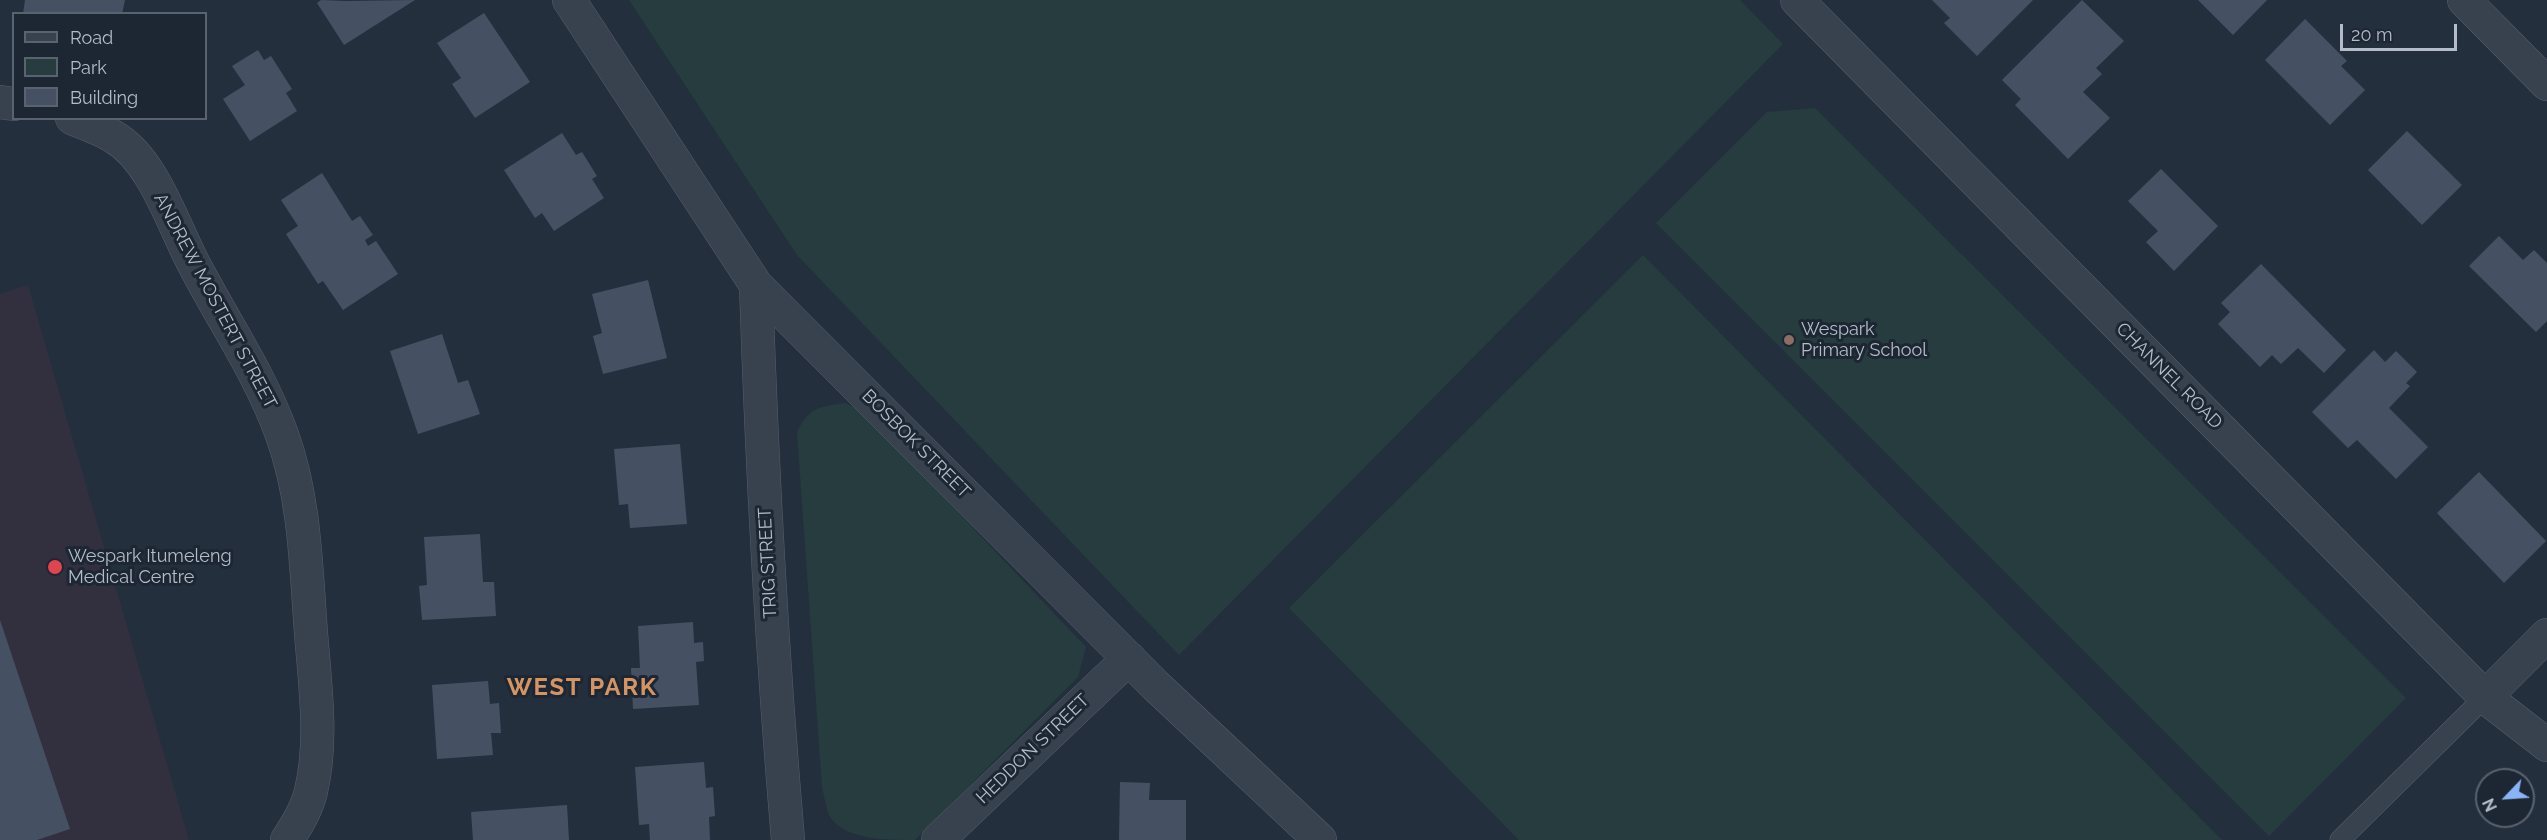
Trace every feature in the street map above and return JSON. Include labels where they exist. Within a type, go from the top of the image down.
[{"type":"street","name":"BOSBOK STREET","points":[[569,0],[756,285],[1129,658],[1320,840]]},
{"type":"street","name":"CHANNEL ROAD","points":[[1797,0],[2485,697],[2547,745]]},
{"type":"street","points":[[2464,0],[2547,84]]},
{"type":"street","name":"ANDREW MOSTERT STREET","points":[[76,120],[116,138],[145,165],[196,270],[268,397],[284,439],[298,490],[316,702],[315,770],[311,794],[299,822],[287,840]]},
{"type":"street","name":"TRIG STREET","points":[[756,285],[775,690],[788,840]]},
{"type":"street","points":[[2485,697],[2547,635]]},
{"type":"street","name":"HEDDON STREET","points":[[938,840],[1129,658]]},
{"type":"lane","points":[[2340,840],[2485,697]]},
{"type":"shaded area","name":"Wespark Itumeleng Medical Centre","points":[[28,285],[189,840],[0,840],[0,294]]},
{"type":"green space","points":[[629,0],[1740,0],[1783,44],[1179,655],[797,255]]},
{"type":"green space","points":[[1815,108],[2406,698],[2269,836],[1656,223],[1767,112]]},
{"type":"green space","points":[[1643,255],[2222,840],[1519,840],[1289,608]]},
{"type":"green space","points":[[845,403],[861,410],[1086,647],[1078,677],[915,840],[866,837],[844,829],[829,815],[822,787],[797,432],[811,413],[828,406]]},
{"type":"building","points":[[25,0],[125,0],[122,12],[23,12]]},
{"type":"building","points":[[321,0],[415,0],[344,45],[317,3]]},
{"type":"building","points":[[1932,0],[2033,0],[1977,56],[1944,23],[1950,18]]},
{"type":"building","points":[[2082,0],[2124,41],[2096,68],[2102,74],[2083,92],[2110,118],[2068,159],[2015,105],[2021,99],[2002,80]]},
{"type":"building","points":[[2198,0],[2267,0],[2233,35]]},
{"type":"building","points":[[484,13],[530,82],[475,118],[452,84],[461,78],[437,43]]},
{"type":"building","points":[[2305,19],[2347,61],[2341,66],[2365,90],[2330,125],[2265,60]]},
{"type":"building","points":[[258,50],[264,60],[271,56],[292,89],[286,93],[297,111],[250,141],[223,99],[245,85],[232,66]]},
{"type":"building","points":[[2407,131],[2462,185],[2422,225],[2368,170]]},
{"type":"building","points":[[562,133],[576,155],[582,152],[597,176],[592,179],[604,198],[554,231],[542,213],[535,218],[504,170]]},
{"type":"building","points":[[2161,169],[2218,226],[2174,271],[2146,242],[2158,231],[2128,201]]},
{"type":"building","points":[[322,173],[352,221],[360,216],[373,235],[365,240],[368,246],[376,241],[398,274],[343,310],[323,281],[318,284],[286,234],[298,226],[281,200]]},
{"type":"building","points":[[2499,236],[2523,260],[2534,250],[2547,263],[2547,321],[2536,332],[2469,266]]},
{"type":"building","points":[[2261,264],[2346,350],[2324,373],[2298,348],[2281,364],[2272,355],[2260,367],[2218,324],[2230,312],[2221,303]]},
{"type":"building","points":[[648,280],[667,358],[603,374],[593,336],[602,333],[592,294]]},
{"type":"building","points":[[442,334],[458,383],[468,380],[480,414],[418,434],[390,351]]},
{"type":"building","points":[[2374,350],[2385,362],[2396,351],[2417,372],[2406,383],[2410,386],[2389,408],[2428,447],[2396,479],[2357,440],[2348,448],[2312,412]]},
{"type":"building","points":[[680,444],[687,524],[630,528],[628,504],[619,505],[614,449]]},
{"type":"building","points":[[2479,472],[2546,541],[2504,583],[2437,513]]},
{"type":"building","points":[[480,534],[483,582],[494,582],[496,616],[422,620],[419,586],[427,585],[424,537]]},
{"type":"building","points":[[0,620],[70,829],[37,840],[0,840]]},
{"type":"building","points":[[693,622],[694,643],[703,642],[704,661],[696,662],[699,705],[633,709],[631,668],[640,668],[638,626]]},
{"type":"building","points":[[488,681],[490,704],[499,703],[501,733],[491,733],[493,755],[437,759],[432,685]]},
{"type":"building","points":[[704,762],[706,788],[713,787],[715,816],[709,817],[710,840],[650,840],[649,824],[639,825],[635,767]]},
{"type":"building","points":[[1120,782],[1150,783],[1149,800],[1186,800],[1186,840],[1119,840]]},
{"type":"building","points":[[567,805],[569,840],[473,840],[471,812]]},
{"type":"place","name":"Wespark Primary School","points":[[1789,340]]},
{"type":"place","name":"Wespark Itumeleng Medical Centre","points":[[55,567]]},
{"type":"district","name":"WEST PARK","points":[[582,688]]}]
